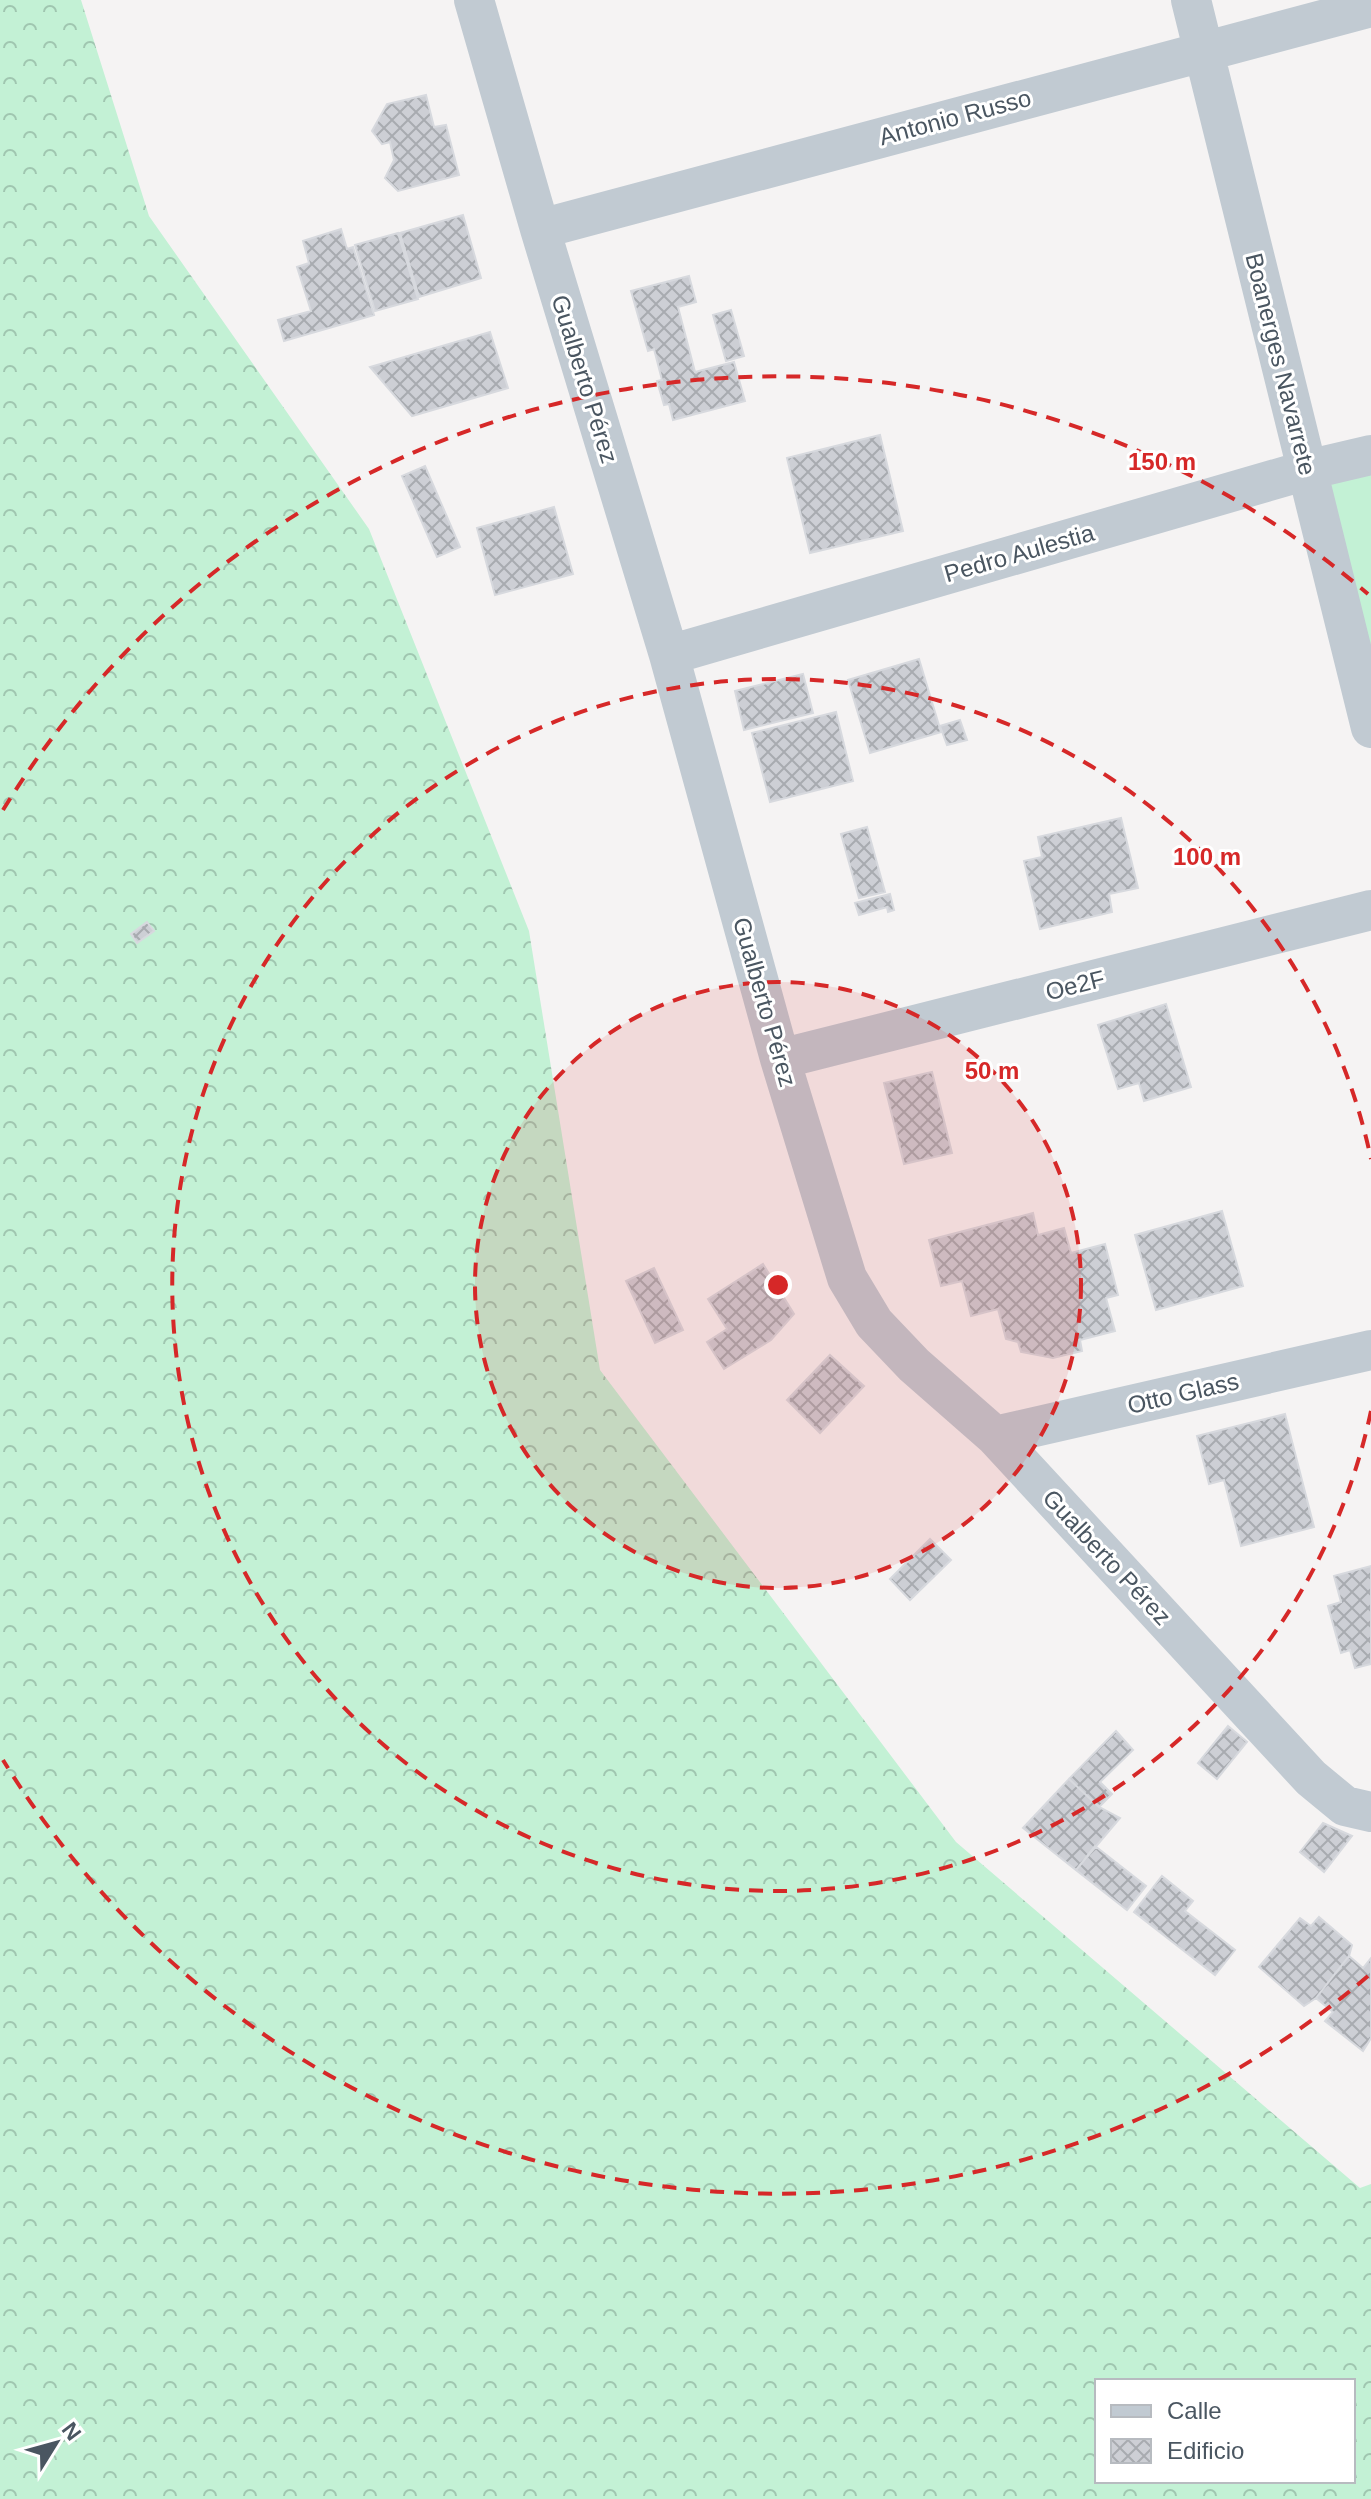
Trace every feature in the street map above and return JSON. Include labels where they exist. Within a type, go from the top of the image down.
[{"type":"street","name":"Gualberto Pérez","points":[[474,0],[669,655],[780,1059],[847,1278],[874,1323],[914,1365],[995,1436],[1311,1778],[1345,1806],[1371,1812]]},
{"type":"street","name":"Boanerges Navarrete","points":[[1191,0],[1371,728]]},
{"type":"street","name":"Antonio Russo","points":[[540,229],[1371,7]]},
{"type":"street","name":"Pedro Aulestia","points":[[669,655],[1307,470],[1371,455]]},
{"type":"street","name":"Oe2F","points":[[780,1059],[1371,910]]},
{"type":"street","name":"Otto Glass","points":[[995,1436],[1371,1350]]},
{"type":"green space","points":[[0,0],[81,0],[149,216],[369,529],[529,931],[600,1370],[956,1842],[1360,2188],[1371,2184],[1371,2499],[0,2499]]},
{"type":"green space","points":[[1371,455],[1371,692],[1307,470]]},
{"type":"building","points":[[426,95],[434,127],[446,125],[459,175],[398,191],[385,178],[394,160],[390,142],[382,144],[372,131],[387,104]]},
{"type":"building","points":[[463,215],[481,278],[419,297],[400,233]]},
{"type":"building","points":[[341,229],[347,249],[353,247],[374,315],[284,341],[278,320],[311,311],[297,267],[309,263],[303,241]]},
{"type":"building","points":[[398,233],[418,299],[375,311],[355,245]]},
{"type":"building","points":[[689,276],[696,302],[678,307],[695,372],[734,362],[745,401],[673,420],[669,404],[664,405],[657,381],[662,380],[654,349],[648,351],[631,291]]},
{"type":"building","points":[[731,310],[744,356],[726,361],[713,315]]},
{"type":"building","points":[[490,332],[508,388],[412,416],[370,367]]},
{"type":"building","points":[[880,435],[903,531],[810,553],[787,458]]},
{"type":"building","points":[[425,466],[460,547],[437,557],[402,476]]},
{"type":"building","points":[[554,507],[573,574],[495,595],[477,528]]},
{"type":"building","points":[[919,659],[941,732],[870,753],[848,680]]},
{"type":"building","points":[[803,674],[813,713],[744,730],[735,691]]},
{"type":"building","points":[[836,712],[853,781],[770,802],[752,733]]},
{"type":"building","points":[[960,720],[967,740],[947,745],[940,726]]},
{"type":"building","points":[[1121,818],[1138,888],[1109,894],[1112,912],[1040,929],[1024,861],[1042,857],[1038,837]]},
{"type":"building","points":[[867,827],[885,892],[859,898],[841,834]]},
{"type":"building","points":[[890,894],[894,910],[888,912],[887,907],[859,915],[855,903]]},
{"type":"building","points":[[147,922],[154,931],[137,943],[131,934]]},
{"type":"building","points":[[1166,1004],[1191,1087],[1144,1101],[1139,1083],[1118,1089],[1098,1025]]},
{"type":"building","points":[[932,1072],[952,1153],[904,1164],[884,1083]]},
{"type":"building","points":[[1222,1211],[1243,1286],[1156,1310],[1135,1235]]},
{"type":"building","points":[[1033,1213],[1038,1235],[1064,1228],[1071,1253],[1105,1244],[1118,1295],[1106,1298],[1115,1331],[1080,1340],[1082,1351],[1053,1358],[1021,1352],[1018,1342],[1006,1339],[998,1309],[971,1316],[962,1281],[941,1286],[929,1240]]},
{"type":"building","points":[[763,1264],[794,1314],[771,1340],[724,1369],[707,1342],[727,1329],[708,1299]]},
{"type":"building","points":[[654,1268],[683,1330],[655,1343],[626,1281]]},
{"type":"building","points":[[830,1355],[864,1386],[820,1433],[787,1400]]},
{"type":"building","points":[[1285,1414],[1314,1527],[1241,1546],[1224,1480],[1209,1484],[1197,1436]]},
{"type":"building","points":[[930,1539],[951,1560],[910,1600],[890,1579]]},
{"type":"building","points":[[1371,1566],[1371,1664],[1355,1668],[1350,1650],[1341,1653],[1328,1606],[1341,1602],[1334,1576]]},
{"type":"building","points":[[1228,1726],[1247,1742],[1217,1779],[1198,1763]]},
{"type":"building","points":[[1116,1731],[1133,1750],[1100,1782],[1112,1794],[1099,1807],[1069,1779]]},
{"type":"building","points":[[1069,1779],[1099,1807],[1120,1818],[1076,1870],[1023,1828]]},
{"type":"building","points":[[1323,1823],[1352,1836],[1324,1872],[1300,1852]]},
{"type":"building","points":[[1095,1846],[1146,1886],[1127,1910],[1076,1870]]},
{"type":"building","points":[[1162,1876],[1193,1901],[1185,1911],[1235,1950],[1215,1975],[1134,1912]]},
{"type":"building","points":[[1319,1917],[1352,1945],[1349,1956],[1316,1998],[1304,2006],[1259,1967],[1300,1918],[1311,1926]]},
{"type":"building","points":[[1349,1956],[1363,1968],[1371,1958],[1371,2038],[1363,2051],[1325,2021],[1333,2012],[1316,1998]]}]
